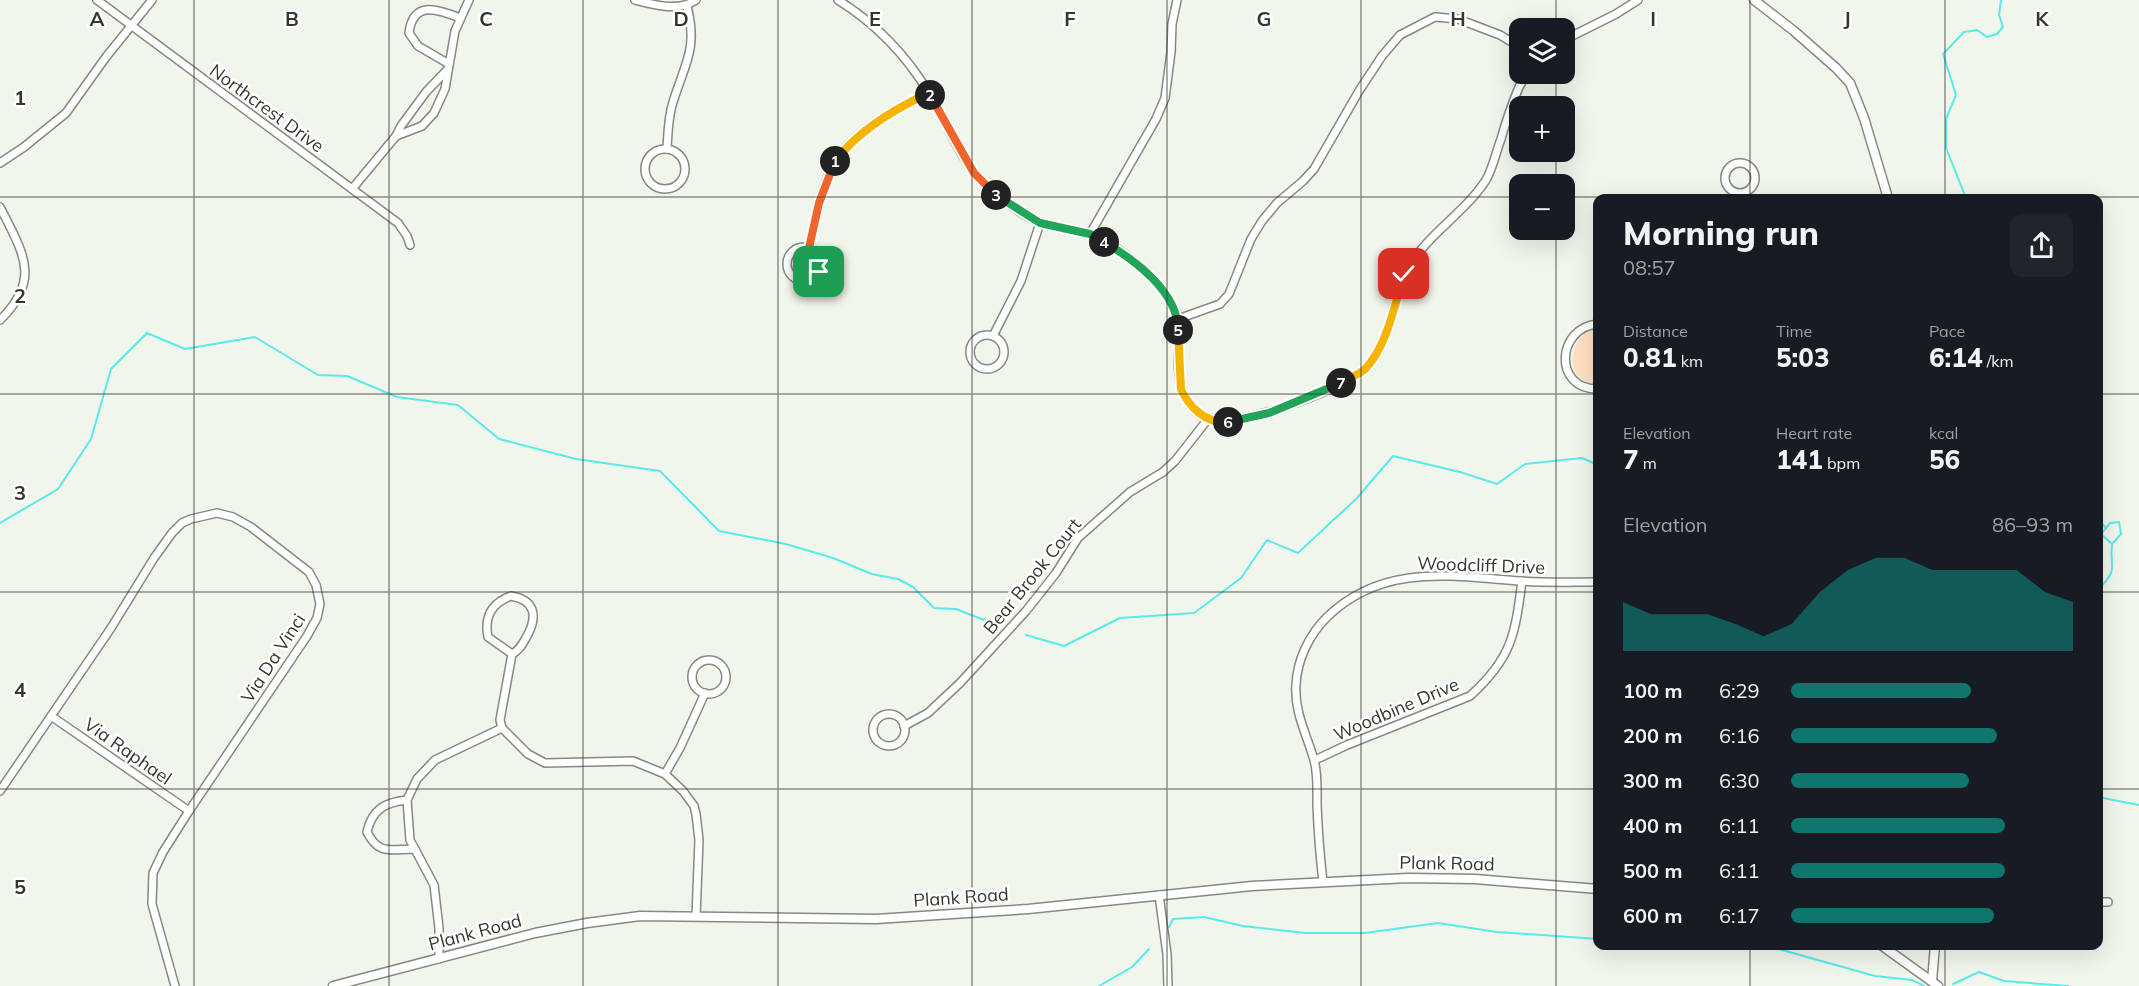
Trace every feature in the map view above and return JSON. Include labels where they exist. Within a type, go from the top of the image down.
[{"type":"street","name":"Northcrest Drive","points":[[98,0],[398,223],[410,245]]},
{"type":"street","points":[[0,163],[66,113],[152,0]]},
{"type":"street","points":[[396,136],[428,121],[441,100],[455,31],[469,0]]},
{"type":"street","points":[[635,0],[669,6],[687,6],[696,0]]},
{"type":"street","points":[[838,0],[885,35],[914,69],[974,173],[993,193],[1040,223],[1090,234],[1115,248],[1148,274],[1166,296],[1178,320],[1181,389],[1192,406],[1208,419],[1222,422],[1269,413],[1332,387],[1364,370],[1375,357],[1383,340],[1404,274],[1415,256],[1432,236],[1468,204],[1487,178],[1520,84]]},
{"type":"street","points":[[1090,234],[1156,119],[1165,98],[1172,24],[1177,0]]},
{"type":"street","points":[[1575,34],[1638,0]]},
{"type":"street","points":[[1754,0],[1794,31],[1850,83],[1864,118],[1887,194]]},
{"type":"street","points":[[667,149],[671,111],[692,42],[692,26],[687,6]]},
{"type":"street","points":[[448,67],[418,46],[409,33],[410,24],[417,13],[428,9],[460,18]]},
{"type":"street","points":[[1178,320],[1220,304],[1229,294],[1251,239],[1262,221],[1277,203],[1314,169],[1359,91],[1382,56],[1400,35],[1435,17],[1458,19],[1509,40]]},
{"type":"street","points":[[352,189],[396,136],[426,92],[448,67]]},
{"type":"street","points":[[809,248],[819,203],[831,170],[840,155],[854,139],[871,126],[929,93]]},
{"type":"street","points":[[667,149],[680,156],[685,165],[685,175],[676,187],[661,189],[652,185],[646,178],[645,164],[653,153],[667,149]]},
{"type":"street","points":[[1745,163],[1753,169],[1755,183],[1749,190],[1740,193],[1731,190],[1728,186],[1725,173],[1731,165],[1745,163]]},
{"type":"street","points":[[1749,190],[1752,194]]},
{"type":"street","points":[[0,207],[21,252],[26,279],[19,299],[0,320]]},
{"type":"street","points":[[993,336],[1021,280],[1040,223]]},
{"type":"street","points":[[809,248],[819,257],[819,272],[812,278],[798,279],[788,269],[789,256],[795,249],[809,248]]},
{"type":"street","points":[[1593,325],[1584,327],[1577,332],[1566,352],[1564,365],[1569,375],[1579,385],[1593,389]]},
{"type":"street","points":[[993,336],[1003,346],[1001,360],[990,369],[980,367],[971,357],[973,344],[980,337],[993,336]]},
{"type":"street","name":"Bear Brook Court","points":[[904,726],[922,717],[960,683],[1026,611],[1056,573],[1078,538],[1130,492],[1163,472],[1175,461],[1208,419]]},
{"type":"street","name":"Via Da Vinci","points":[[0,791],[111,628],[154,558],[172,533],[182,524],[191,519],[217,513],[233,517],[309,572],[316,585],[320,604],[317,618],[189,811],[153,873],[152,904],[175,986]]},
{"type":"street","name":"Woodcliff Drive","points":[[1323,882],[1315,760],[1296,700],[1297,671],[1319,625],[1339,606],[1360,591],[1415,577],[1593,582]]},
{"type":"street","name":"Woodbine Drive","points":[[1315,760],[1347,744],[1470,696],[1499,665],[1508,648],[1516,628],[1522,581]]},
{"type":"street","points":[[512,654],[488,636],[486,628],[490,610],[499,601],[511,596],[521,598],[530,606],[534,616],[531,629],[519,650],[512,654],[500,720],[502,728],[528,754],[545,763],[633,761],[665,774],[689,798],[696,814],[699,840],[696,916]]},
{"type":"street","points":[[713,660],[722,665],[726,678],[719,691],[705,693],[694,684],[693,670],[704,661],[713,660]]},
{"type":"street","points":[[665,774],[680,748],[705,693]]},
{"type":"street","name":"Bear Brook Court","points":[[885,715],[899,718],[904,726],[904,736],[893,745],[888,746],[879,742],[874,734],[874,724],[885,715]]},
{"type":"street","name":"Via Raphael","points":[[51,716],[189,811]]},
{"type":"street","points":[[439,959],[439,928],[434,885],[410,840],[408,800],[417,779],[435,760],[502,728]]},
{"type":"street","points":[[408,800],[391,801],[382,807],[374,815],[368,832],[378,847],[415,849]]},
{"type":"street","name":"Plank Road","points":[[333,986],[524,935],[640,916],[876,919],[1028,909],[1159,895],[1323,882],[1408,878],[1475,879],[1593,890]]},
{"type":"street","points":[[1159,895],[1168,986]]},
{"type":"street","points":[[2103,902],[2108,902]]},
{"type":"street","points":[[1888,950],[1935,984]]},
{"type":"street","points":[[1935,950],[1935,984]]},
{"type":"shaded area","points":[[1593,330],[1593,383],[1577,375],[1573,360],[1575,346]]},
{"type":"waterway","points":[[1964,194],[1946,148],[1946,119],[1956,95],[1943,54],[1964,32],[1977,30],[1987,37],[1997,34],[2003,27],[1999,15],[2001,0]]},
{"type":"waterway","points":[[0,523],[58,489],[91,439],[111,369],[147,333],[185,349],[255,337],[318,375],[347,376],[397,397],[458,405],[499,439],[576,459],[660,471],[719,531],[786,544],[833,558],[872,574],[898,579],[913,587],[934,608],[956,609],[997,625]]},
{"type":"waterway","points":[[1026,635],[1064,646],[1120,618],[1194,613],[1241,578],[1267,540],[1298,553],[1357,498],[1393,456],[1460,472],[1497,484],[1525,464],[1582,458],[1593,463]]},
{"type":"waterway","points":[[2106,528],[2110,523],[2119,522],[2121,534],[2113,543]]},
{"type":"waterway","points":[[2103,525],[2106,528],[2103,532]]},
{"type":"waterway","points":[[2103,536],[2112,544],[2112,568],[2103,584]]},
{"type":"waterway","points":[[2103,798],[2139,805]]},
{"type":"waterway","points":[[1169,927],[1173,919],[1204,917],[1243,926],[1305,933],[1365,933],[1438,923],[1497,932],[1593,939]]},
{"type":"waterway","points":[[1099,986],[1132,967],[1149,949]]},
{"type":"waterway","points":[[1782,950],[1875,976],[1912,980],[1924,986]]},
{"type":"waterway","points":[[1953,984],[1979,972],[2004,981],[2068,986]]},
{"type":"route","points":[[819,272],[819,257],[809,248],[819,203],[834,162],[854,139],[871,126],[929,93],[974,173],[993,193],[1040,223],[1090,234],[1115,248],[1148,274],[1166,296],[1178,320],[1181,389],[1192,406],[1208,419],[1222,422],[1236,421],[1269,413],[1332,387],[1364,370],[1375,357],[1383,340],[1404,274]]}]
